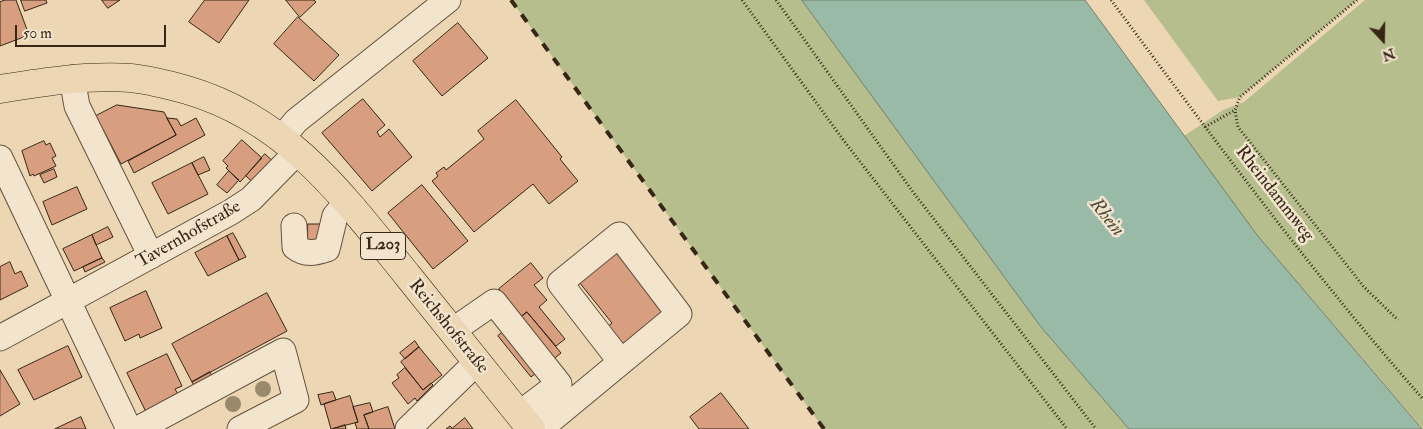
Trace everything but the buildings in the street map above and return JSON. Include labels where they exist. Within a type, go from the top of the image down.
[{"type":"main road","name":"Reichshofstraße","points":[[0,89],[72,78],[132,78],[166,84],[206,96],[252,117],[290,145],[347,202],[530,424]]},
{"type":"street","points":[[290,145],[296,121],[448,0]]},
{"type":"street","points":[[72,78],[77,106],[151,256]]},
{"type":"street","name":"Tavernhofstraße","points":[[0,338],[231,212],[251,199],[290,145]]},
{"type":"street","points":[[0,158],[129,429]]},
{"type":"street","points":[[294,226],[295,247],[301,252],[316,253],[327,249],[334,216],[347,202]]},
{"type":"street","points":[[530,424],[621,362],[679,314],[619,235],[560,283],[621,362]]},
{"type":"street","points":[[452,331],[494,302],[559,384],[530,424]]},
{"type":"street","points":[[138,429],[284,351],[296,400],[240,429]]},
{"type":"street","points":[[408,429],[477,362]]},
{"type":"path","points":[[742,0],[844,141],[1066,429]]},
{"type":"path","points":[[776,0],[913,192],[1096,429]]},
{"type":"path","name":"Rheindammweg","points":[[1111,0],[1205,127],[1371,340],[1423,399]]},
{"type":"path","points":[[1357,0],[1240,97],[1235,110],[1238,127],[1364,287],[1398,320]]},
{"type":"path","points":[[1205,127],[1235,110]]},
{"type":"shaded area","points":[[511,0],[813,0],[1041,327],[1129,429],[824,429]]},
{"type":"shaded area","points":[[1144,0],[1357,0],[1240,97],[1218,101]]},
{"type":"shaded area","points":[[1365,0],[1423,0],[1423,429],[1257,235],[1184,136],[1223,110],[1244,102]]},
{"type":"water","name":"Rhein","points":[[802,0],[1085,0],[1257,235],[1422,429],[1129,429],[1041,327]]},
{"type":"railway","points":[[511,0],[824,429]]}]
